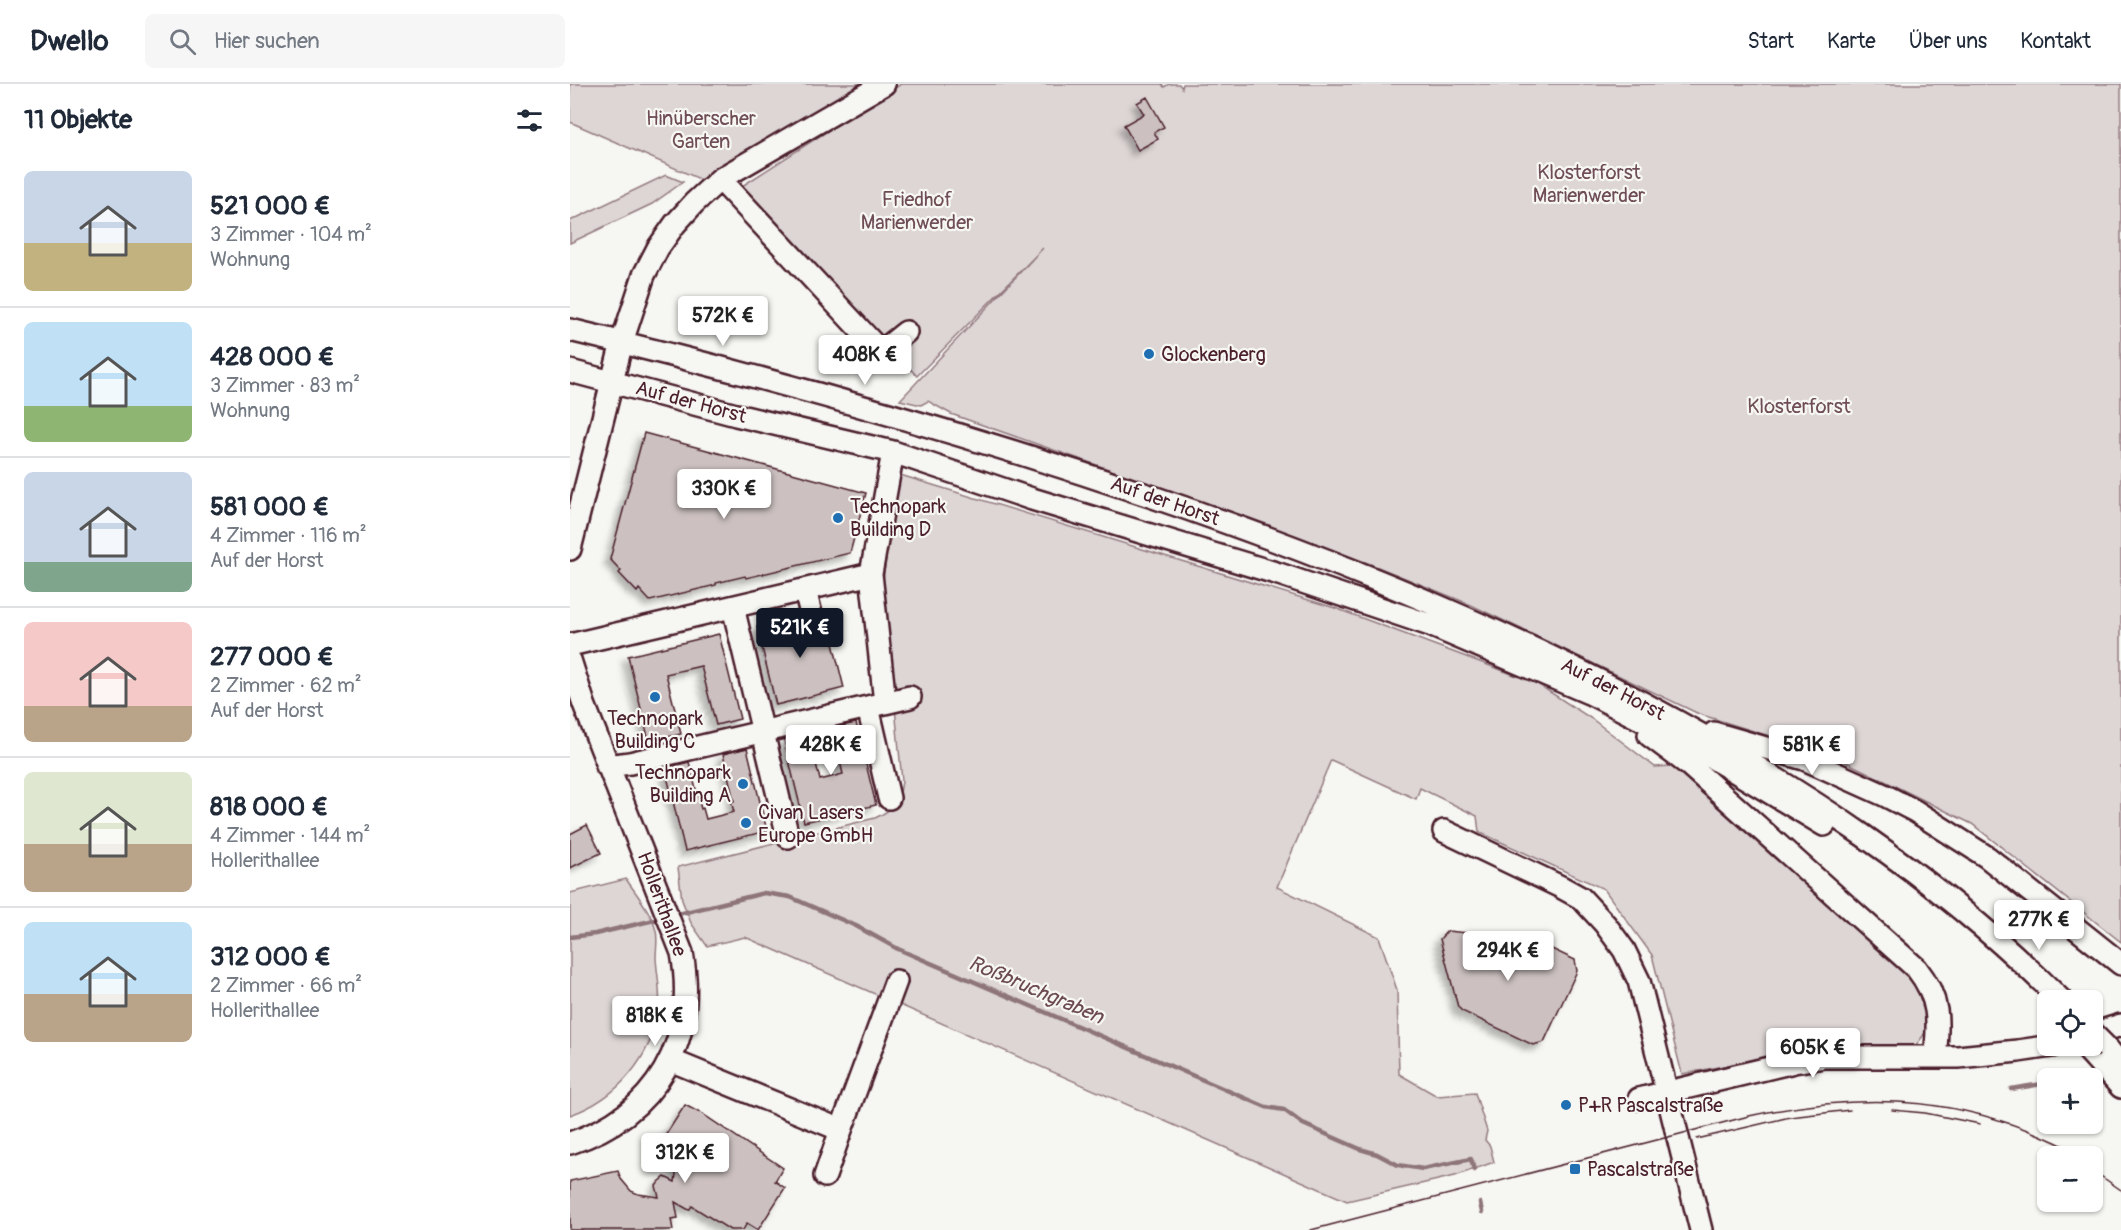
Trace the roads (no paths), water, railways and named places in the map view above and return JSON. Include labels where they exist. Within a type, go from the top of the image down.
[{"type":"street","points":[[570,549],[622,342],[644,275],[658,248],[675,224],[720,179],[884,84]]},
{"type":"street","points":[[720,179],[881,352],[906,332]]},
{"type":"street","name":"Auf der Horst","points":[[570,330],[747,374],[917,421],[1046,461],[1267,537],[1438,605],[1597,679],[1793,787],[1919,874],[1988,931],[2050,990]]},
{"type":"street","name":"Auf der Horst","points":[[570,371],[736,415],[892,452],[1032,499],[1360,600],[1461,638],[1589,693],[1691,745],[1826,826],[1912,887],[1978,941],[2037,997]]},
{"type":"street","points":[[889,798],[876,705],[871,574],[892,452]]},
{"type":"street","points":[[570,645],[871,574]]},
{"type":"street","points":[[805,590],[811,614]]},
{"type":"street","points":[[733,607],[788,837]]},
{"type":"street","name":"Hollerithallee","points":[[570,660],[573,685],[669,916],[682,953],[686,997],[682,1027],[670,1060],[649,1093],[629,1112],[606,1128],[570,1143]]},
{"type":"street","name":"Auf der Horst","points":[[1589,693],[1689,765],[1917,969],[1932,993],[1938,1012],[1935,1057]]},
{"type":"street","points":[[607,766],[630,763],[910,697]]},
{"type":"street","name":"Auf der Horst","points":[[1684,725],[1804,759],[1884,795],[1949,831],[1987,857],[2121,964]]},
{"type":"street","name":"Auf der Horst","points":[[1793,787],[1792,776],[1797,769],[1802,767],[1832,771]]},
{"type":"street","points":[[1444,831],[1581,898],[1605,924],[1623,950],[1639,981],[1701,1230]]},
{"type":"street","points":[[825,1176],[896,981]]},
{"type":"street","points":[[2103,1037],[2121,1025]]},
{"type":"street","points":[[1639,1100],[1794,1062],[1825,1057],[1973,1057],[2037,1048]]},
{"type":"street","points":[[2103,1051],[2121,1065]]},
{"type":"street","points":[[2101,1056],[2121,1087]]},
{"type":"street","points":[[670,1060],[841,1130]]},
{"type":"waterway","name":"Roßbruchgraben","points":[[674,915],[764,893],[790,897],[856,926],[898,949],[1266,1107],[1284,1110],[1303,1124],[1398,1165],[1423,1169],[1471,1159],[1474,1170]]},
{"type":"waterway","name":"Roßbruchgraben","points":[[570,937],[595,934],[663,918]]},
{"type":"waterway","name":"Roßbruchgraben","points":[[2011,1089],[2037,1085]]},
{"type":"waterway","name":"Roßbruchgraben","points":[[1480,1203],[1482,1212]]},
{"type":"tram line","points":[[1311,1230],[1749,1116],[1837,1103],[1879,1101],[1961,1110],[2001,1121],[2062,1146]]},
{"type":"tram line","points":[[1697,1139],[1790,1117],[1850,1110]]},
{"type":"tram line","points":[[1892,1110],[1925,1113],[1980,1124]]},
{"type":"tram line","points":[[2103,1178],[2121,1190]]},
{"type":"place","name":"Glockenberg","points":[[1149,354]]},
{"type":"place","name":"Technopark Building D","points":[[838,518]]},
{"type":"place","name":"Technopark Building C","points":[[655,697]]},
{"type":"place","name":"Technopark Building A","points":[[743,784]]},
{"type":"place","name":"Civan Lasers Europe GmbH","points":[[746,823]]},
{"type":"place","name":"P+R Pascalstraße","points":[[1566,1105]]},
{"type":"place","name":"Pascalstraße","points":[[1575,1169]]},
{"type":"park label","name":"Hinüberscher Garten","points":[[701,130]]},
{"type":"park label","name":"Klosterforst Marienwerder","points":[[1589,184]]},
{"type":"park label","name":"Friedhof Marienwerder","points":[[917,210]]},
{"type":"park label","name":"Klosterforst","points":[[1799,406]]}]
